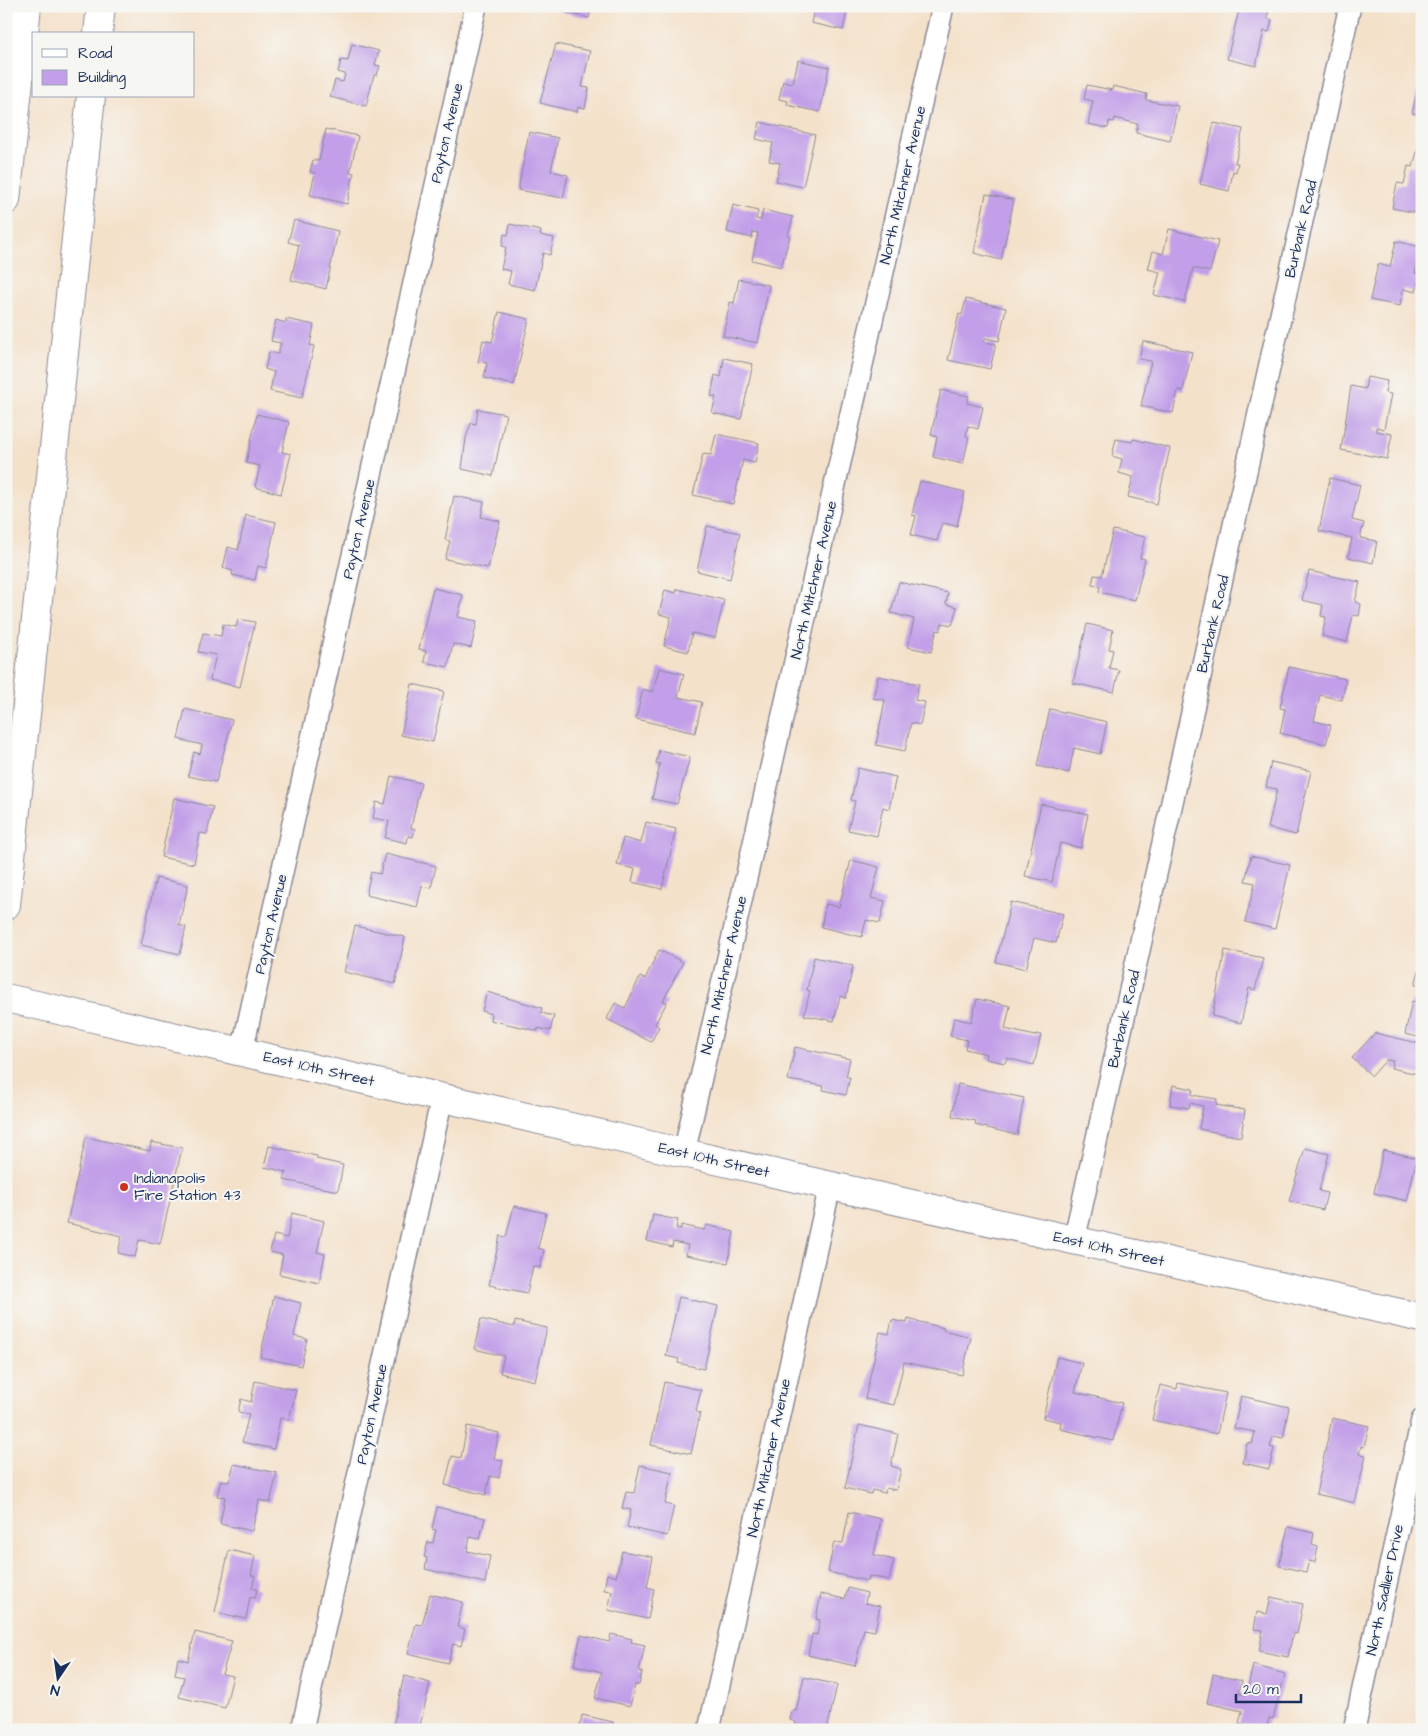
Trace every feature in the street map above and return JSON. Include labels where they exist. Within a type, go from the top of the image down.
[{"type":"main road","points":[[6,200],[27,6]]},
{"type":"main road","points":[[98,32],[101,6]]},
{"type":"main road","points":[[6,905],[91,98]]},
{"type":"main road","name":"East 10th Street","points":[[6,998],[830,1186],[1422,1318]]},
{"type":"street","name":"Payton Avenue","points":[[242,1051],[476,6]]},
{"type":"street","name":"North Mitchner Avenue","points":[[684,1153],[943,6]]},
{"type":"street","name":"Burbank Road","points":[[1074,1241],[1350,6]]},
{"type":"street","name":"Payton Avenue","points":[[302,1730],[442,1098]]},
{"type":"street","name":"North Mitchner Avenue","points":[[709,1730],[830,1186]]},
{"type":"street","name":"North Sadlier Drive","points":[[1354,1730],[1422,1420]]},
{"type":"building","points":[[369,6],[391,6],[390,12]]},
{"type":"building","points":[[564,6],[592,6],[589,18],[563,12]]},
{"type":"building","points":[[815,6],[848,6],[843,30],[811,23]]},
{"type":"building","points":[[1240,6],[1270,6],[1267,18],[1272,20],[1269,32],[1264,31],[1256,66],[1227,59]]},
{"type":"building","points":[[352,44],[379,51],[375,65],[380,66],[377,75],[374,75],[366,106],[330,97],[335,80],[343,82],[345,74],[338,72],[341,60],[348,61]]},
{"type":"building","points":[[556,44],[590,51],[582,87],[589,88],[585,108],[578,107],[577,112],[540,103]]},
{"type":"building","points":[[798,60],[829,67],[820,112],[787,105],[788,101],[779,99],[783,81],[793,83]]},
{"type":"building","points":[[1422,72],[1422,115],[1412,113]]},
{"type":"building","points":[[1087,85],[1112,90],[1113,86],[1147,94],[1146,100],[1178,106],[1170,141],[1136,133],[1138,124],[1115,118],[1114,122],[1109,121],[1108,128],[1088,124],[1093,101],[1084,99]]},
{"type":"building","points":[[760,122],[815,135],[803,187],[776,181],[780,163],[769,161],[773,143],[756,139]]},
{"type":"building","points":[[1214,123],[1243,129],[1235,163],[1238,163],[1236,172],[1233,171],[1229,191],[1200,184]]},
{"type":"building","points":[[326,129],[358,136],[350,172],[354,173],[347,204],[310,195],[315,173],[310,172],[313,160],[319,161]]},
{"type":"building","points":[[529,132],[558,138],[551,171],[568,175],[563,198],[518,190]]},
{"type":"building","points":[[1419,144],[1422,145],[1422,214],[1392,208],[1397,183],[1404,184],[1408,166],[1413,167]]},
{"type":"building","points":[[986,194],[1014,200],[1001,260],[974,253]]},
{"type":"building","points":[[733,205],[758,211],[756,219],[761,220],[763,210],[793,217],[788,236],[790,236],[781,267],[752,260],[758,233],[753,232],[752,238],[727,232]]},
{"type":"building","points":[[294,220],[338,231],[326,289],[291,280],[299,245],[288,242]]},
{"type":"building","points":[[510,224],[541,231],[540,235],[554,238],[550,255],[543,253],[535,290],[508,284],[511,271],[501,269],[506,247],[502,246],[504,234],[508,235]]},
{"type":"building","points":[[1169,229],[1218,241],[1210,272],[1193,268],[1185,302],[1154,295],[1160,272],[1148,269],[1153,251],[1163,254]]},
{"type":"building","points":[[1396,241],[1420,247],[1415,273],[1420,274],[1416,292],[1403,289],[1400,306],[1370,300],[1378,264],[1390,267]]},
{"type":"building","points":[[739,279],[769,285],[758,343],[723,336],[730,302],[734,303]]},
{"type":"building","points":[[966,299],[1006,308],[999,341],[985,338],[984,342],[996,344],[990,369],[948,360],[959,314],[962,315]]},
{"type":"building","points":[[499,312],[529,319],[514,385],[484,378],[487,363],[478,362],[483,340],[492,342]]},
{"type":"building","points":[[286,319],[314,325],[310,345],[314,346],[302,398],[270,391],[274,372],[265,369],[269,352],[278,354],[281,343],[271,341],[276,320],[286,323]]},
{"type":"building","points":[[1143,341],[1192,352],[1183,391],[1178,390],[1173,413],[1141,406],[1151,361],[1139,359]]},
{"type":"building","points":[[724,358],[753,364],[741,419],[712,413],[716,397],[711,396],[715,375],[721,377]]},
{"type":"building","points":[[1367,377],[1387,381],[1385,393],[1391,394],[1384,429],[1376,427],[1376,431],[1392,434],[1387,459],[1341,450],[1351,386],[1365,389]]},
{"type":"building","points":[[941,390],[969,396],[967,403],[983,407],[978,429],[968,426],[966,436],[969,437],[963,464],[933,457],[937,437],[931,435]]},
{"type":"building","points":[[478,409],[506,414],[493,476],[462,469],[466,438],[471,423],[476,424]]},
{"type":"building","points":[[257,414],[289,422],[282,452],[291,454],[281,494],[255,487],[260,466],[246,463]]},
{"type":"building","points":[[716,434],[759,443],[755,463],[743,460],[733,504],[693,495],[703,454],[711,455]]},
{"type":"building","points":[[1116,439],[1132,442],[1133,439],[1170,448],[1157,504],[1128,497],[1133,477],[1119,473],[1122,459],[1112,456]]},
{"type":"building","points":[[1330,478],[1360,485],[1352,520],[1364,523],[1360,538],[1377,541],[1373,563],[1348,557],[1352,538],[1319,531]]},
{"type":"building","points":[[920,481],[965,492],[957,526],[942,523],[937,541],[911,535],[916,516],[912,515]]},
{"type":"building","points":[[454,496],[484,502],[481,517],[500,521],[488,568],[445,559],[450,541],[445,540]]},
{"type":"building","points":[[246,515],[276,522],[266,568],[258,566],[255,580],[232,575],[233,571],[223,568],[228,547],[238,550]]},
{"type":"building","points":[[707,526],[740,533],[730,579],[697,571]]},
{"type":"building","points":[[1113,530],[1145,537],[1140,558],[1145,559],[1135,600],[1099,592],[1100,586],[1092,585],[1094,575],[1102,576]]},
{"type":"building","points":[[1309,571],[1360,582],[1355,602],[1361,604],[1359,616],[1353,615],[1347,642],[1322,636],[1326,617],[1321,616],[1323,605],[1302,600]]},
{"type":"building","points":[[899,582],[948,593],[946,604],[957,607],[952,625],[942,623],[940,631],[937,630],[931,652],[908,647],[914,619],[891,613]]},
{"type":"building","points":[[433,588],[463,595],[458,617],[477,621],[471,648],[453,644],[448,667],[424,662],[426,651],[419,649]]},
{"type":"building","points":[[677,589],[724,600],[715,638],[692,633],[688,652],[664,646],[671,617],[659,614],[665,590],[676,593]]},
{"type":"building","points":[[238,619],[255,622],[240,687],[210,680],[216,655],[198,652],[203,633],[221,636],[223,624],[236,627]]},
{"type":"building","points":[[1087,624],[1113,630],[1109,649],[1113,650],[1109,668],[1119,670],[1114,692],[1073,683]]},
{"type":"building","points":[[1289,667],[1346,679],[1342,700],[1320,695],[1314,721],[1331,725],[1326,744],[1280,733],[1285,709],[1280,708]]},
{"type":"building","points":[[659,668],[684,674],[678,697],[702,702],[695,733],[636,719],[643,689],[653,692]]},
{"type":"building","points":[[878,676],[919,684],[915,700],[925,702],[920,725],[911,723],[905,751],[876,745],[885,700],[873,698]]},
{"type":"building","points":[[412,684],[444,691],[433,742],[401,735]]},
{"type":"building","points":[[185,709],[232,720],[216,782],[188,776],[194,752],[200,754],[202,745],[178,739]]},
{"type":"building","points":[[1050,709],[1107,722],[1100,754],[1074,748],[1069,773],[1037,766]]},
{"type":"building","points":[[659,750],[690,757],[677,804],[652,799],[660,764],[656,763]]},
{"type":"building","points":[[1271,762],[1311,771],[1296,835],[1268,828],[1277,789],[1266,787]]},
{"type":"building","points":[[858,768],[896,777],[889,809],[883,807],[877,836],[848,830],[855,801],[851,800]]},
{"type":"building","points":[[391,776],[421,783],[411,828],[415,829],[413,837],[408,836],[407,843],[385,838],[389,821],[373,818],[376,802],[385,804]]},
{"type":"building","points":[[174,798],[213,807],[207,834],[200,833],[194,864],[161,857]]},
{"type":"building","points":[[1041,804],[1088,814],[1081,848],[1060,843],[1052,882],[1025,876]]},
{"type":"building","points":[[646,822],[676,829],[662,889],[632,882],[635,869],[617,865],[623,838],[641,843]]},
{"type":"building","points":[[385,854],[436,866],[431,888],[422,886],[417,907],[366,895],[371,872],[380,874]]},
{"type":"building","points":[[1251,856],[1290,865],[1275,929],[1245,922],[1255,883],[1245,881]]},
{"type":"building","points":[[851,860],[879,867],[871,898],[885,901],[880,923],[866,920],[862,937],[821,927],[826,904],[839,907]]},
{"type":"building","points":[[156,878],[188,885],[179,925],[186,927],[180,954],[141,945]]},
{"type":"building","points":[[1011,902],[1063,914],[1056,943],[1034,938],[1026,969],[996,962]]},
{"type":"building","points":[[355,926],[405,937],[395,984],[344,972]]},
{"type":"building","points":[[659,950],[683,962],[663,1001],[667,1002],[655,1024],[659,1027],[651,1042],[607,1019],[615,1003],[625,1008],[640,977],[645,979]]},
{"type":"building","points":[[1225,950],[1263,958],[1255,990],[1249,988],[1241,1023],[1212,1016]]},
{"type":"building","points":[[814,957],[853,966],[846,998],[840,996],[834,1021],[804,1015],[810,991],[807,990]]},
{"type":"building","points":[[1422,960],[1422,986],[1415,985]]},
{"type":"building","points":[[487,992],[542,1008],[541,1013],[554,1016],[550,1031],[538,1028],[538,1031],[490,1020],[491,1014],[482,1011]]},
{"type":"building","points":[[977,999],[1010,1006],[1005,1029],[1035,1036],[1036,1034],[1041,1035],[1034,1065],[1007,1058],[1005,1063],[986,1059],[987,1054],[965,1049],[967,1040],[950,1036],[954,1018],[971,1022]]},
{"type":"building","points":[[1412,1001],[1422,1003],[1422,1038],[1405,1034]]},
{"type":"building","points":[[1375,1033],[1422,1044],[1422,1075],[1391,1068],[1393,1061],[1386,1060],[1372,1076],[1352,1058]]},
{"type":"building","points":[[795,1047],[850,1059],[846,1077],[850,1077],[846,1095],[823,1090],[824,1086],[788,1080]]},
{"type":"building","points":[[958,1084],[1024,1098],[1017,1135],[975,1125],[976,1121],[952,1116]]},
{"type":"building","points":[[1173,1085],[1193,1089],[1192,1095],[1217,1099],[1216,1105],[1245,1110],[1241,1137],[1199,1129],[1203,1106],[1190,1103],[1189,1108],[1170,1105]]},
{"type":"building","name":"Indianapolis Fire Station 43","points":[[86,1137],[150,1151],[151,1142],[182,1148],[160,1244],[139,1240],[135,1257],[118,1253],[122,1236],[67,1223]]},
{"type":"building","points":[[269,1146],[317,1156],[317,1159],[343,1165],[338,1191],[284,1180],[286,1172],[264,1167]]},
{"type":"building","points":[[1305,1148],[1329,1154],[1319,1191],[1327,1193],[1323,1210],[1289,1201]]},
{"type":"building","points":[[1383,1150],[1417,1158],[1407,1201],[1374,1193]]},
{"type":"building","points":[[514,1206],[546,1213],[538,1248],[544,1250],[540,1268],[533,1266],[527,1293],[489,1285],[500,1236],[506,1237]]},
{"type":"building","points":[[292,1213],[324,1221],[317,1252],[325,1254],[319,1283],[279,1274],[283,1255],[270,1252],[274,1235],[287,1238]]},
{"type":"building","points":[[653,1215],[678,1220],[676,1228],[681,1229],[681,1225],[704,1230],[707,1225],[734,1232],[728,1263],[686,1255],[688,1245],[673,1242],[672,1247],[647,1241]]},
{"type":"building","points":[[274,1296],[301,1303],[294,1336],[307,1339],[301,1366],[260,1357]]},
{"type":"building","points":[[679,1297],[718,1306],[704,1369],[678,1363],[679,1359],[666,1356]]},
{"type":"building","points":[[481,1319],[514,1327],[515,1321],[547,1328],[535,1381],[500,1373],[504,1356],[474,1349]]},
{"type":"building","points":[[908,1319],[971,1337],[962,1375],[904,1362],[894,1405],[865,1399],[880,1332],[889,1334],[892,1320],[907,1323]]},
{"type":"building","points":[[1057,1357],[1082,1363],[1075,1392],[1122,1403],[1113,1441],[1060,1429],[1061,1422],[1043,1418]]},
{"type":"building","points":[[255,1381],[296,1390],[289,1420],[280,1418],[274,1449],[242,1442],[249,1414],[238,1412],[241,1399],[251,1402]]},
{"type":"building","points":[[664,1382],[701,1390],[696,1412],[700,1413],[691,1454],[651,1445]]},
{"type":"building","points":[[1178,1383],[1226,1393],[1217,1434],[1152,1420],[1160,1385],[1177,1389]]},
{"type":"building","points":[[1241,1396],[1289,1407],[1283,1438],[1273,1436],[1270,1447],[1274,1448],[1269,1469],[1243,1463],[1247,1443],[1252,1444],[1255,1432],[1234,1428]]},
{"type":"building","points":[[1332,1418],[1369,1426],[1364,1447],[1361,1446],[1359,1454],[1366,1455],[1355,1503],[1316,1494]]},
{"type":"building","points":[[859,1425],[898,1434],[891,1466],[901,1469],[896,1490],[886,1488],[885,1493],[872,1490],[871,1494],[845,1488]]},
{"type":"building","points":[[467,1426],[499,1433],[494,1459],[503,1461],[499,1478],[490,1476],[486,1495],[445,1485],[452,1456],[461,1458]]},
{"type":"building","points":[[234,1464],[277,1473],[270,1503],[259,1500],[252,1531],[220,1524],[225,1497],[217,1496],[221,1480],[229,1482]]},
{"type":"building","points":[[640,1465],[672,1472],[665,1504],[674,1506],[667,1536],[627,1527],[631,1510],[622,1508],[626,1492],[634,1493]]},
{"type":"building","points":[[437,1507],[485,1518],[480,1539],[470,1537],[467,1551],[490,1556],[485,1583],[425,1569],[427,1558],[424,1557],[428,1542],[433,1543],[436,1530],[432,1529]]},
{"type":"building","points":[[849,1512],[881,1519],[874,1555],[894,1560],[889,1580],[869,1576],[868,1581],[828,1572],[834,1542],[843,1543]]},
{"type":"building","points":[[1288,1527],[1314,1533],[1312,1545],[1318,1547],[1315,1562],[1309,1561],[1306,1572],[1279,1566]]},
{"type":"building","points":[[229,1550],[255,1556],[251,1575],[255,1576],[252,1588],[257,1589],[255,1598],[250,1597],[246,1619],[215,1612]]},
{"type":"building","points":[[622,1551],[653,1557],[647,1587],[654,1589],[648,1619],[608,1610],[612,1591],[604,1590],[607,1574],[616,1577]]},
{"type":"building","points":[[848,1588],[867,1593],[865,1603],[880,1606],[875,1631],[864,1629],[855,1666],[808,1655],[812,1634],[817,1635],[820,1620],[816,1619],[821,1594],[845,1599]]},
{"type":"building","points":[[430,1594],[463,1602],[457,1627],[465,1629],[461,1646],[453,1644],[448,1663],[408,1653],[416,1624],[422,1625]]},
{"type":"building","points":[[1271,1597],[1303,1604],[1297,1634],[1293,1633],[1288,1657],[1259,1651],[1263,1630],[1254,1629],[1257,1612],[1267,1614]]},
{"type":"building","points":[[195,1632],[232,1641],[222,1674],[233,1676],[225,1708],[179,1697],[184,1677],[175,1675],[178,1658],[188,1661]]},
{"type":"building","points":[[611,1634],[632,1639],[631,1642],[645,1645],[639,1672],[642,1672],[639,1685],[635,1685],[630,1706],[595,1698],[602,1672],[574,1665],[581,1635],[609,1642]]},
{"type":"building","points":[[1253,1665],[1285,1674],[1273,1719],[1269,1718],[1266,1730],[1239,1723],[1242,1711],[1207,1703],[1213,1674],[1242,1681],[1239,1693],[1246,1695]]},
{"type":"building","points":[[404,1676],[430,1683],[419,1730],[394,1730],[395,1725],[393,1725]]},
{"type":"building","points":[[804,1677],[837,1685],[827,1730],[794,1730],[796,1722],[790,1720],[792,1710],[796,1711]]},
{"type":"building","points":[[582,1715],[613,1722],[611,1730],[579,1730]]},
{"type":"building","points":[[188,1726],[204,1729],[204,1730],[187,1730]]},
{"type":"place","name":"Indianapolis Fire Station 43","points":[[124,1187]]}]
